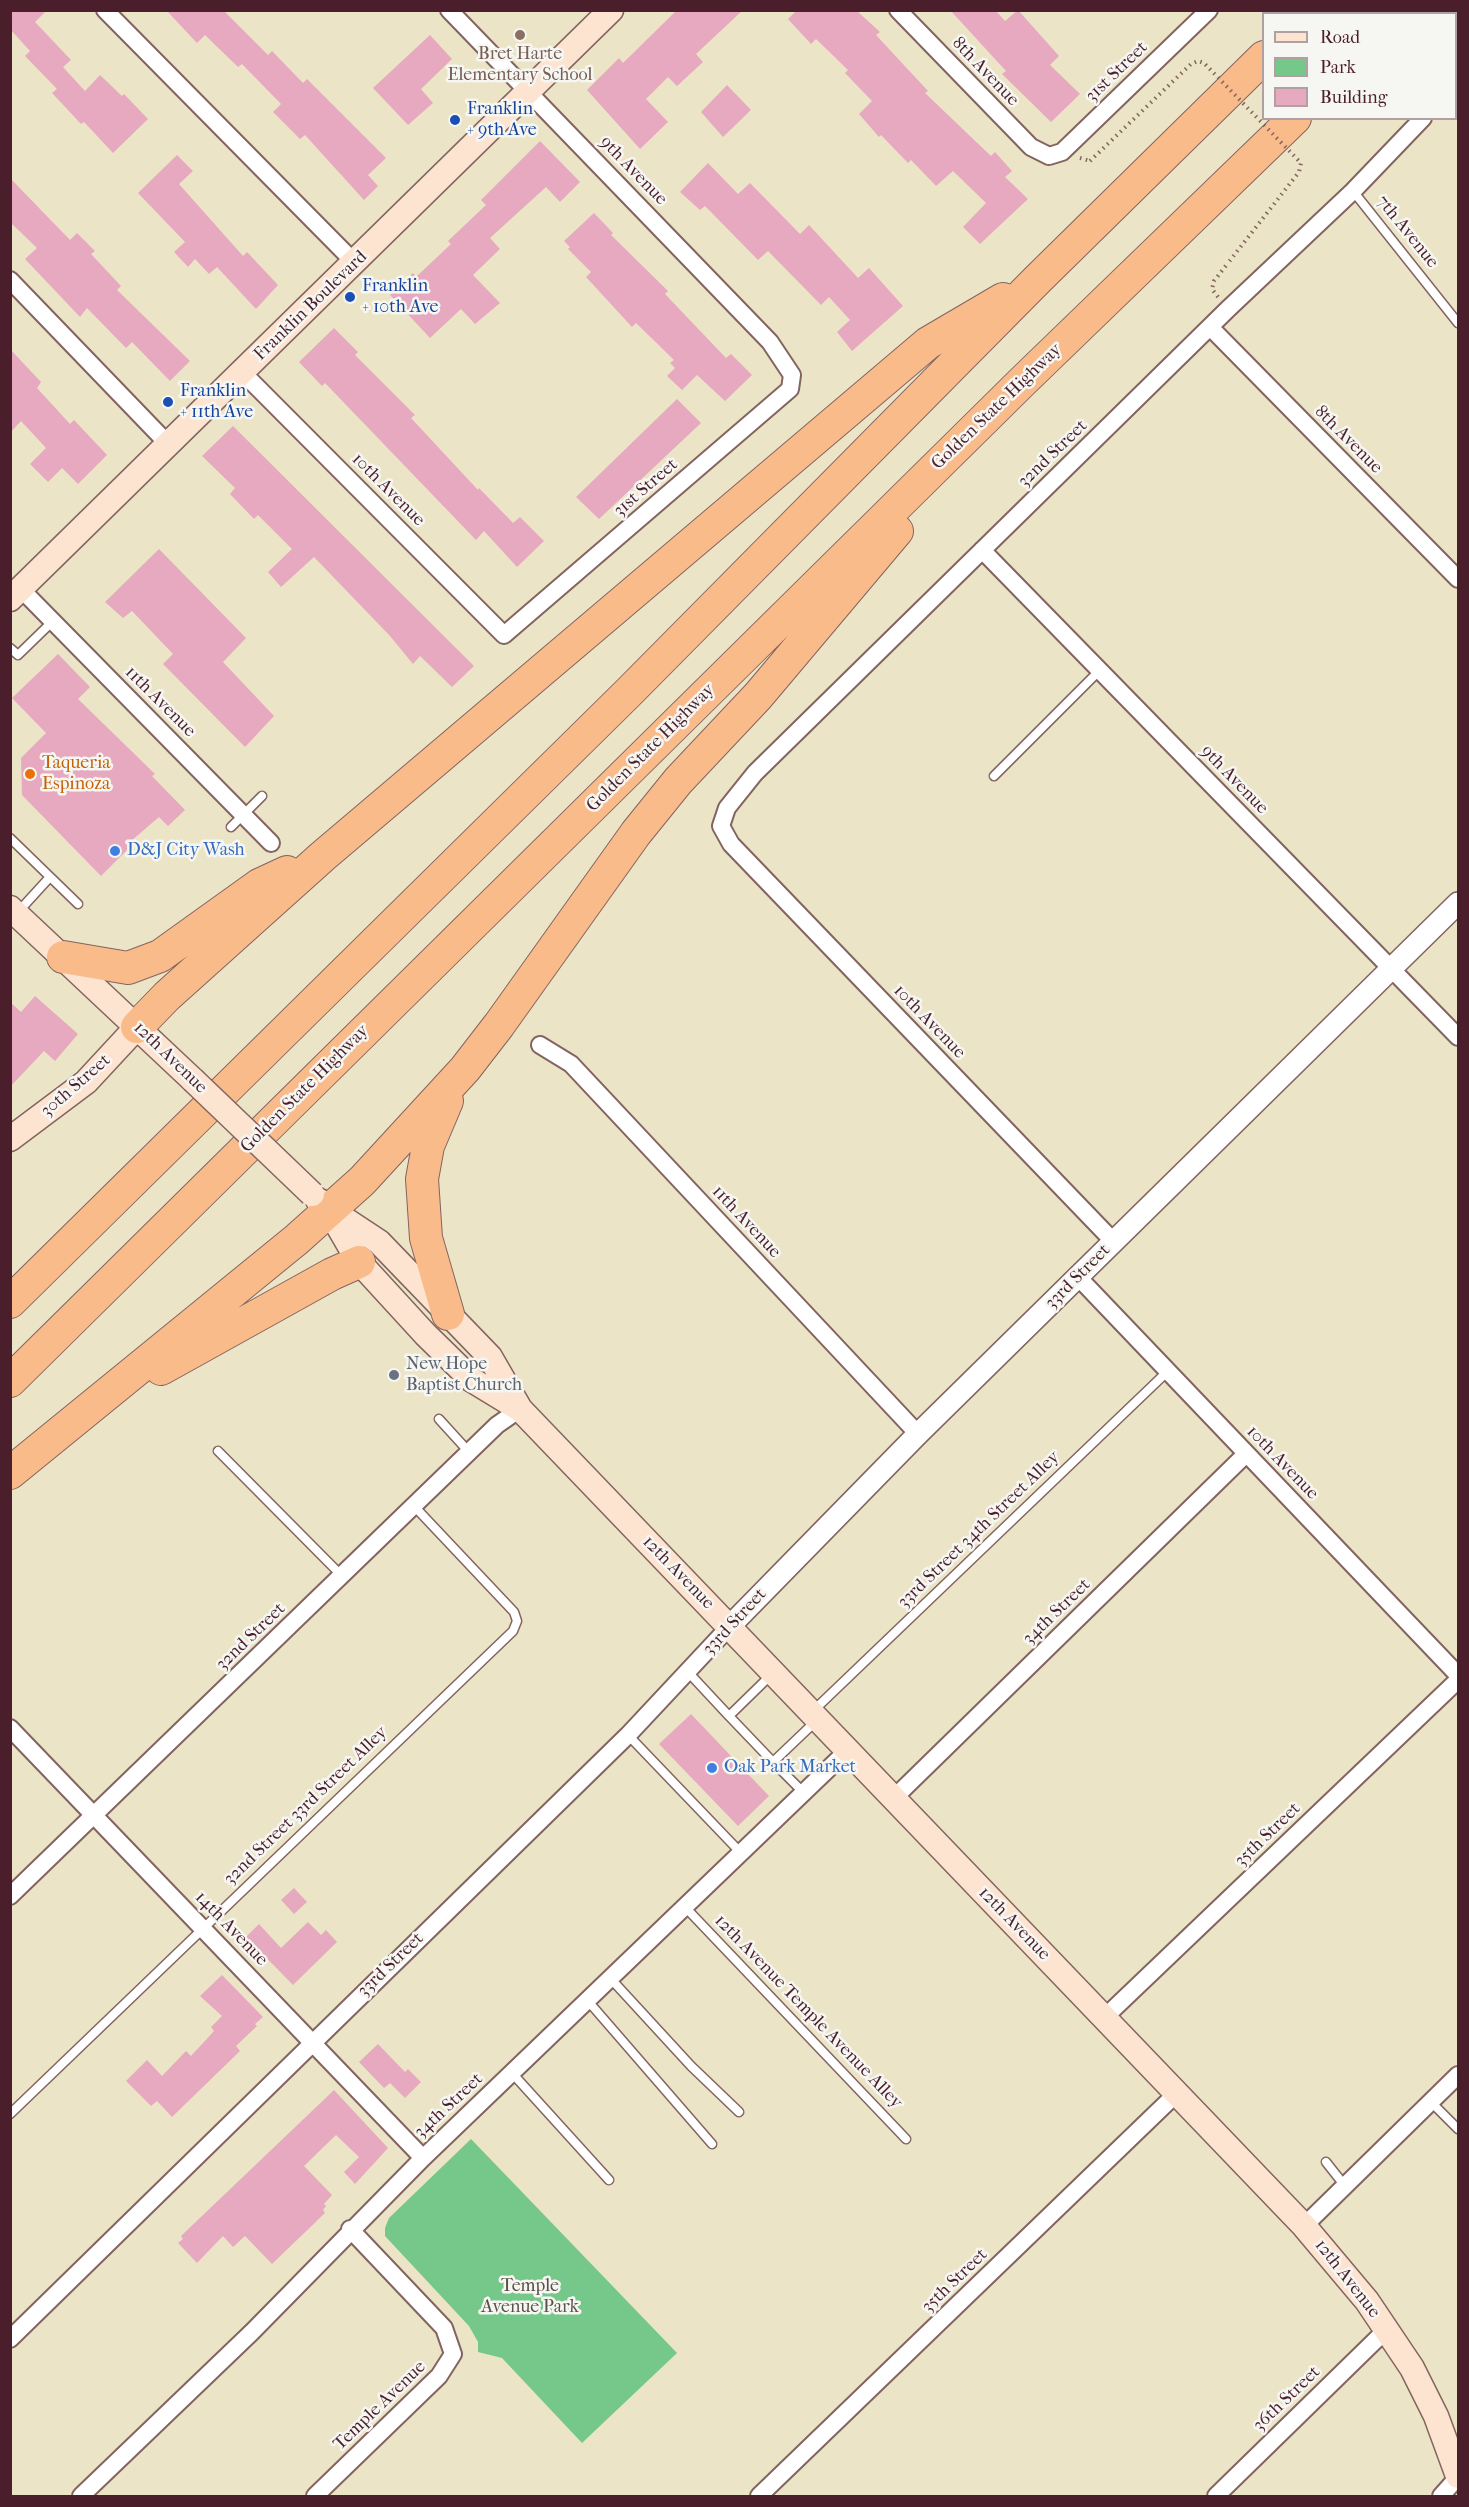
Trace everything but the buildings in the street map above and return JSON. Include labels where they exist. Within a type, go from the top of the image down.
[{"type":"highway","points":[[10,1302],[629,692],[1038,279],[1262,58]]},
{"type":"highway","name":"Golden State Highway","points":[[10,1381],[1023,381],[1293,120]]},
{"type":"highway","points":[[136,1027],[166,996],[323,856],[927,343],[1038,279]]},
{"type":"highway","points":[[10,1473],[296,1240],[321,1202],[362,1181],[465,1069],[636,833],[678,781],[758,696],[1023,381]]},
{"type":"highway","points":[[63,957],[128,968],[160,956],[259,885],[323,856]]},
{"type":"highway","points":[[448,1314],[426,1238],[422,1179],[428,1146],[435,1126],[465,1069]]},
{"type":"highway","points":[[90,1409],[332,1274],[359,1262]]},
{"type":"main road","name":"Franklin Boulevard","points":[[16,594],[610,10]]},
{"type":"main road","name":"12th Avenue","points":[[13,911],[321,1202],[379,1242],[490,1357],[520,1409],[1304,2226],[1367,2301],[1412,2368],[1436,2416],[1458,2476]]},
{"type":"main road","name":"30th Street","points":[[10,1139],[86,1082],[136,1027]]},
{"type":"main road","name":"12th Avenue","points":[[321,1202],[359,1262],[425,1334],[472,1380],[520,1409]]},
{"type":"street","points":[[105,10],[355,263]]},
{"type":"street","name":"9th Avenue","points":[[449,10],[529,90],[770,342],[784,362]]},
{"type":"street","name":"8th Avenue","points":[[898,10],[1031,147],[1048,156]]},
{"type":"street","name":"31st Street","points":[[1048,156],[1062,152],[1208,11]]},
{"type":"street","name":"32nd Street","points":[[720,826],[727,808],[755,773],[1210,327],[1353,191],[1421,120]]},
{"type":"street","points":[[10,280],[169,445]]},
{"type":"street","name":"8th Avenue","points":[[1210,327],[1458,579]]},
{"type":"street","name":"31st Street","points":[[504,635],[790,389],[792,375],[784,362]]},
{"type":"street","name":"10th Avenue","points":[[243,373],[504,635]]},
{"type":"street","name":"9th Avenue","points":[[982,550],[1458,1037]]},
{"type":"street","name":"11th Avenue","points":[[16,594],[53,621],[271,843]]},
{"type":"street","name":"10th Avenue","points":[[720,826],[731,844],[1114,1242]]},
{"type":"street","name":"33rd Street","points":[[10,2339],[179,2177],[312,2041],[628,1735],[729,1626],[918,1434],[1458,903]]},
{"type":"street","name":"11th Avenue","points":[[540,1045],[571,1064],[918,1434]]},
{"type":"street","name":"10th Avenue","points":[[1078,1277],[1458,1675]]},
{"type":"street","name":"32nd Street","points":[[10,1896],[497,1425],[520,1409]]},
{"type":"street","name":"34th Street","points":[[894,1798],[1246,1454]]},
{"type":"street","name":"35th Street","points":[[1104,2018],[1458,1680]]},
{"type":"street","name":"14th Avenue","points":[[10,1728],[96,1814],[423,2158]]},
{"type":"street","name":"34th Street","points":[[81,2496],[252,2332],[350,2229],[848,1750]]},
{"type":"street","points":[[1304,2226],[1458,2075]]},
{"type":"street","name":"35th Street","points":[[759,2496],[1177,2093]]},
{"type":"street","name":"Temple Avenue","points":[[315,2496],[439,2376],[453,2354],[444,2328],[350,2229]]},
{"type":"street","name":"36th Street","points":[[1216,2496],[1386,2330]]},
{"type":"street","points":[[1441,2496],[1458,2476]]},
{"type":"lane","name":"7th Avenue","points":[[1353,191],[1458,323]]},
{"type":"lane","points":[[10,648],[18,655],[53,621]]},
{"type":"lane","points":[[994,776],[1099,671]]},
{"type":"lane","points":[[231,827],[262,796]]},
{"type":"lane","points":[[10,838],[78,904]]},
{"type":"lane","points":[[13,911],[50,877]]},
{"type":"lane","name":"33rd Street 34th Street Alley","points":[[773,1762],[815,1715],[1168,1371]]},
{"type":"lane","points":[[439,1419],[469,1452]]},
{"type":"lane","points":[[218,1450],[342,1576]]},
{"type":"lane","name":"32nd Street 33rd Street Alley","points":[[10,2114],[513,1631],[518,1621],[514,1612],[414,1506]]},
{"type":"lane","points":[[688,1672],[804,1793]]},
{"type":"lane","points":[[729,1716],[774,1672]]},
{"type":"lane","points":[[628,1735],[742,1854]]},
{"type":"lane","name":"12th Avenue Temple Avenue Alley","points":[[686,1908],[906,2139]]},
{"type":"lane","points":[[611,1979],[691,2066],[739,2112]]},
{"type":"lane","points":[[588,2001],[712,2144]]},
{"type":"lane","points":[[513,2073],[609,2180]]},
{"type":"lane","points":[[1431,2102],[1458,2129]]},
{"type":"lane","points":[[1326,2162],[1345,2186]]},
{"type":"path","points":[[1090,161],[1191,64],[1198,61],[1204,63],[1301,163],[1299,172],[1228,263]]},
{"type":"green space","name":"Temple Avenue Park","points":[[471,2139],[677,2353],[582,2443],[502,2358],[478,2352],[478,2342],[469,2326],[385,2236],[389,2218]]},
{"type":"place","name":"Bret Harte Elementary School","points":[[520,35]]},
{"type":"place","name":"Franklin + 9th Ave","points":[[455,120]]},
{"type":"place","name":"Franklin + 10th Ave","points":[[350,297]]},
{"type":"place","name":"Franklin + 11th Ave","points":[[168,402]]},
{"type":"place","name":"Taqueria Espinoza","points":[[30,774]]},
{"type":"place","name":"D&J City Wash","points":[[115,851]]},
{"type":"place","name":"New Hope Baptist Church","points":[[394,1375]]},
{"type":"place","name":"Oak Park Market","points":[[712,1768]]}]
